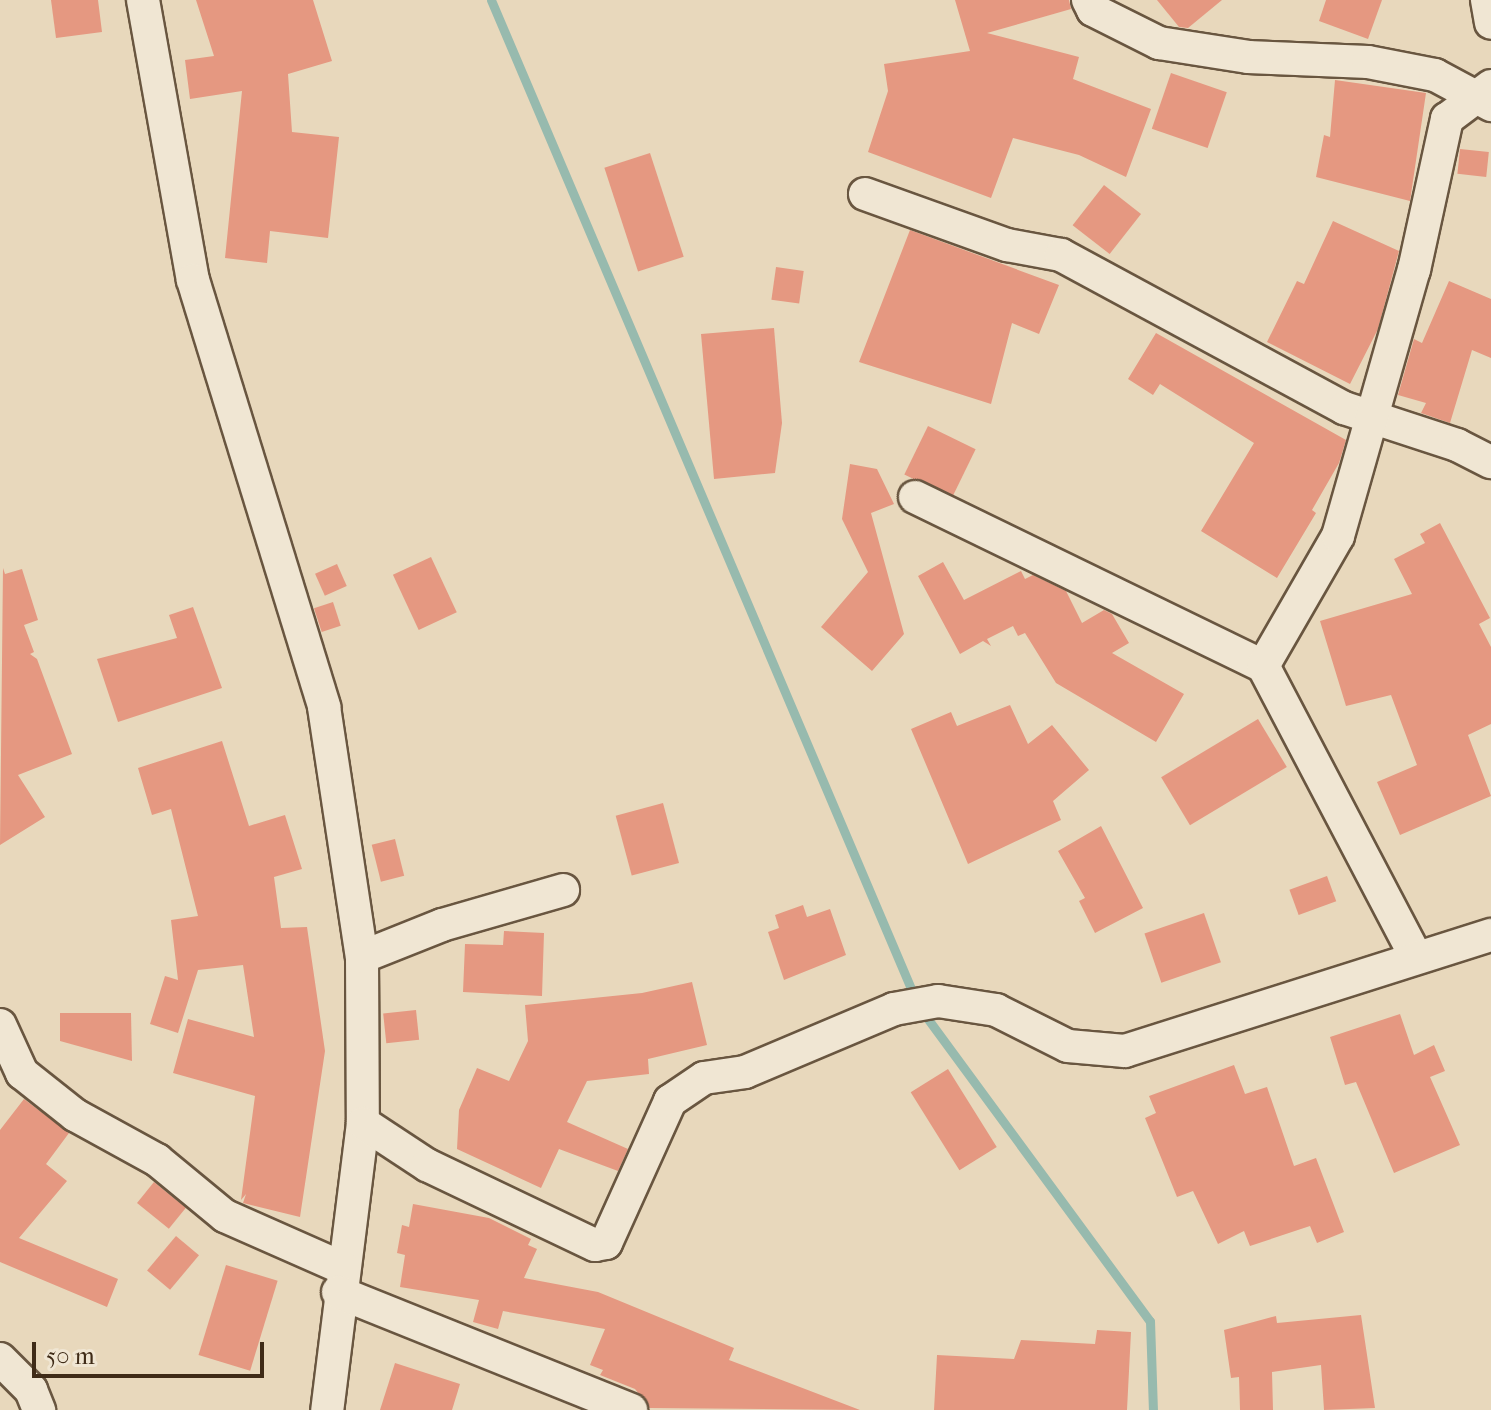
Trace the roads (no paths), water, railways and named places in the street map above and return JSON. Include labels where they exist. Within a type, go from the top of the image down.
[{"type":"street","points":[[143,0],[193,280],[324,707],[362,957],[363,1123],[340,1280],[327,1410]]},
{"type":"street","points":[[1088,0],[1093,10],[1159,43],[1248,57],[1368,62],[1435,75],[1485,96]]},
{"type":"street","points":[[1487,0],[1491,23]]},
{"type":"street","points":[[1263,666],[1338,536],[1359,474],[1368,418],[1414,270],[1447,119],[1485,96]]},
{"type":"street","points":[[865,194],[1007,245],[1061,255],[1368,418],[1457,445],[1491,462]]},
{"type":"street","points":[[915,497],[1080,581],[1204,633],[1263,666],[1416,957]]},
{"type":"street","points":[[362,957],[442,925],[563,890]]},
{"type":"street","points":[[363,1123],[427,1165],[595,1245],[606,1243],[670,1101],[704,1078],[745,1072],[894,1009],[938,1001],[996,1010],[1068,1046],[1125,1051],[1491,935]]},
{"type":"street","points":[[0,1025],[22,1073],[75,1115],[157,1160],[225,1216],[340,1280],[628,1409]]},
{"type":"street","points":[[0,1359],[31,1390],[39,1410]]},
{"type":"waterway","points":[[491,0],[915,998]]},
{"type":"waterway","points":[[922,1011],[1150,1321],[1153,1410]]}]
